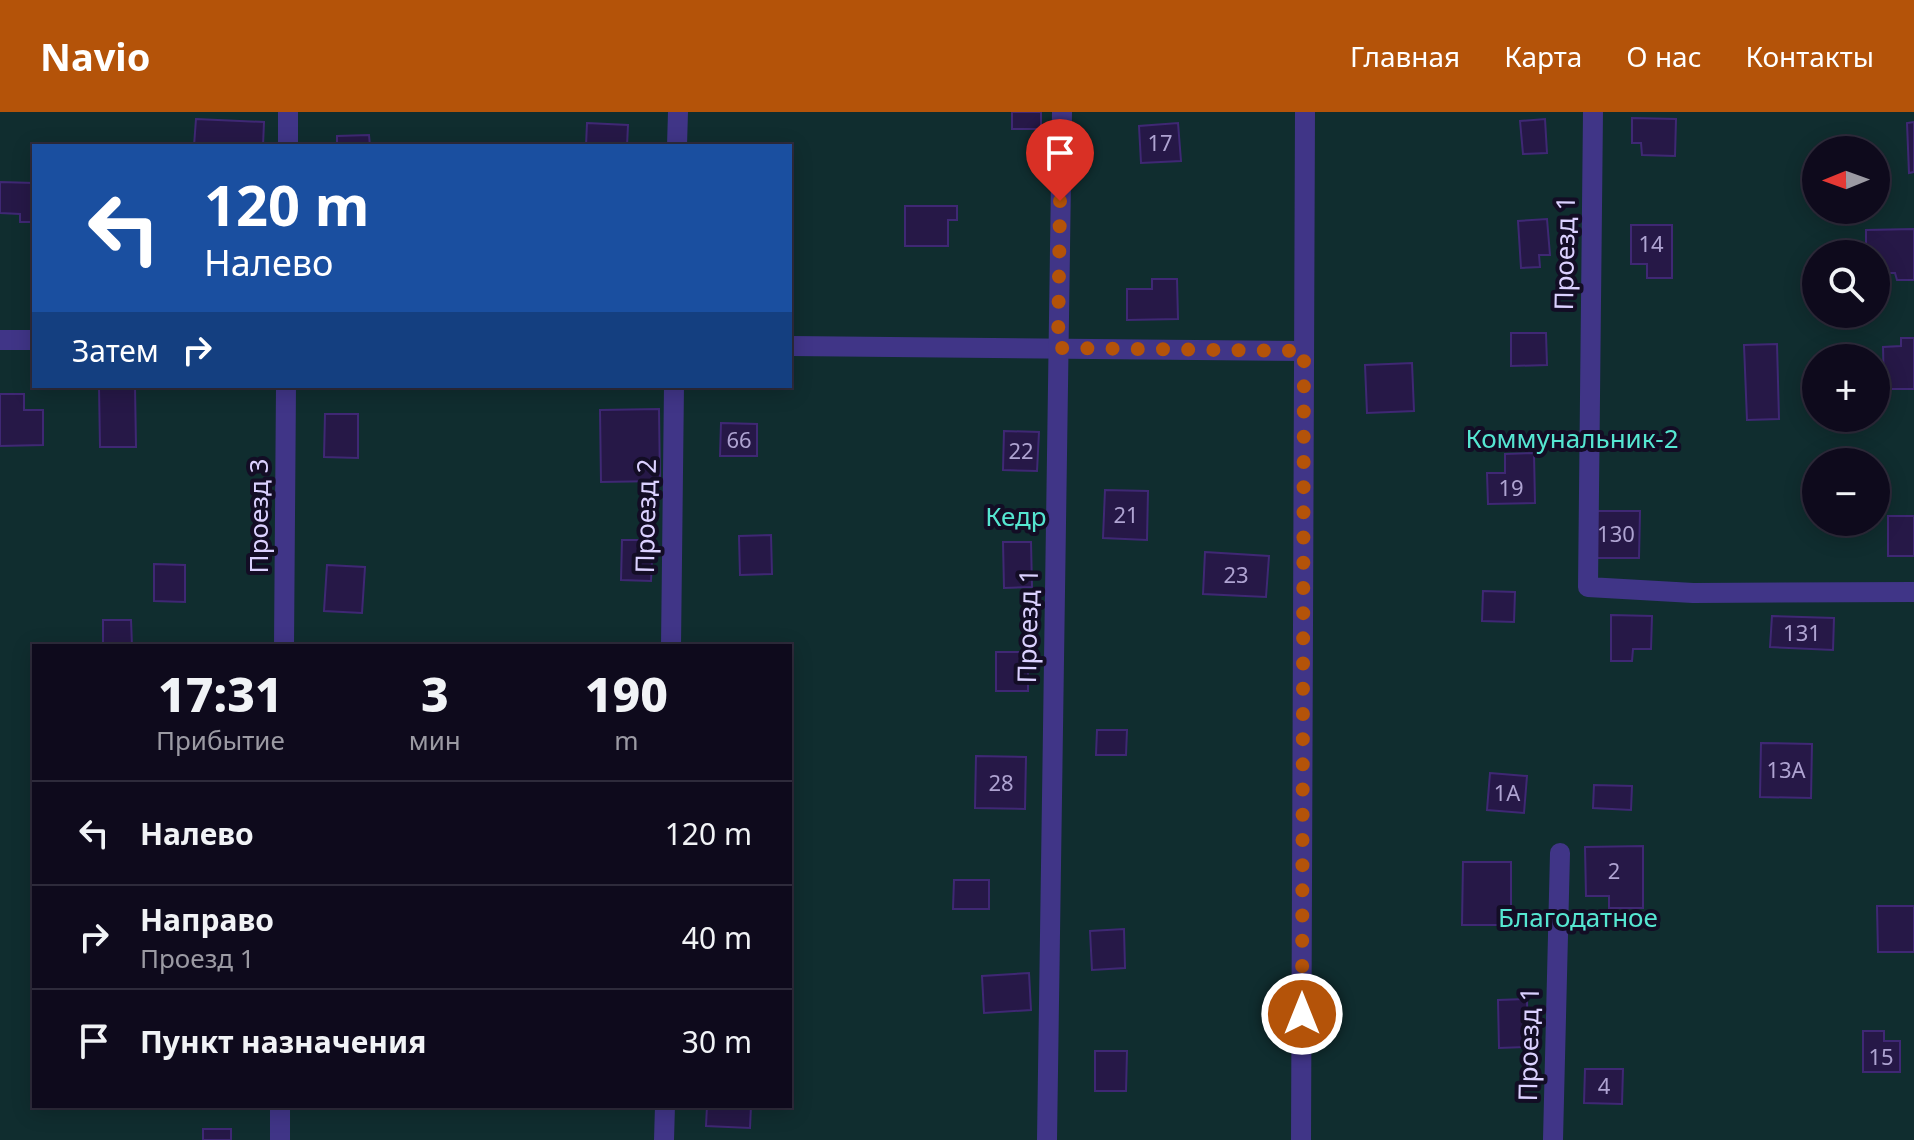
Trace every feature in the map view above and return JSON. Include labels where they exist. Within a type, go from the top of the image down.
[{"type":"street","points":[[288,112],[288,144]]},
{"type":"street","points":[[677,144],[678,112]]},
{"type":"street","name":"Проезд 1","points":[[1047,1140],[1062,112]]},
{"type":"street","points":[[1301,1140],[1305,112]]},
{"type":"street","name":"Проезд 1","points":[[1593,112],[1588,587],[1693,593],[1914,592]]},
{"type":"street","points":[[0,340],[32,340]]},
{"type":"street","points":[[792,346],[1304,351]]},
{"type":"street","name":"Проезд 3","points":[[284,644],[286,388]]},
{"type":"street","name":"Проезд 2","points":[[671,644],[674,388]]},
{"type":"street","name":"Проезд 1","points":[[1553,1140],[1560,853]]},
{"type":"street","points":[[280,1108],[280,1140]]},
{"type":"street","points":[[664,1140],[665,1108]]},
{"type":"green space","points":[[0,112],[1914,112],[1914,1140],[0,1140]]},
{"type":"building","points":[[1012,112],[1041,112],[1041,129],[1012,129]]},
{"type":"building","points":[[1632,118],[1676,119],[1675,156],[1642,155],[1641,143],[1632,143]]},
{"type":"building","points":[[196,119],[264,122],[263,144],[194,144]]},
{"type":"building","points":[[1545,119],[1547,153],[1523,154],[1520,121]]},
{"type":"building","points":[[1914,122],[1914,172],[1909,173],[1907,123]]},
{"type":"building","points":[[587,123],[628,125],[627,144],[586,144]]},
{"type":"building","points":[[1178,123],[1181,161],[1141,163],[1139,126]]},
{"type":"building","points":[[369,135],[370,144],[337,144],[337,136]]},
{"type":"building","points":[[0,182],[32,183],[32,222],[20,222],[20,214],[0,213]]},
{"type":"building","points":[[905,206],[957,206],[957,220],[948,220],[948,246],[905,246]]},
{"type":"building","points":[[1547,219],[1550,255],[1539,255],[1540,267],[1521,268],[1518,221]]},
{"type":"building","points":[[1631,225],[1672,225],[1672,278],[1647,278],[1647,264],[1631,264]]},
{"type":"building","points":[[1914,229],[1914,280],[1897,280],[1895,273],[1890,273],[1890,240],[1866,240],[1866,230]]},
{"type":"building","points":[[1152,279],[1177,279],[1178,319],[1127,320],[1127,289],[1152,289]]},
{"type":"building","points":[[1511,333],[1546,333],[1547,365],[1511,366]]},
{"type":"building","points":[[1901,338],[1914,338],[1914,389],[1890,389],[1890,347],[1901,346]]},
{"type":"building","points":[[1777,344],[1779,419],[1747,420],[1744,345]]},
{"type":"building","points":[[1412,363],[1414,411],[1367,413],[1365,365]]},
{"type":"building","points":[[99,388],[135,388],[136,447],[100,447]]},
{"type":"building","points":[[0,394],[24,394],[24,410],[43,410],[43,445],[0,446]]},
{"type":"building","points":[[659,409],[660,481],[601,482],[600,410]]},
{"type":"building","points":[[325,414],[358,414],[358,458],[324,457]]},
{"type":"building","points":[[721,423],[757,424],[757,456],[720,456]]},
{"type":"building","points":[[1004,431],[1039,432],[1037,471],[1003,470]]},
{"type":"building","points":[[1534,453],[1535,503],[1488,504],[1487,473],[1505,473],[1505,454]]},
{"type":"building","points":[[1105,490],[1148,491],[1147,540],[1103,538]]},
{"type":"building","points":[[1591,511],[1640,511],[1639,558],[1592,558]]},
{"type":"building","points":[[1890,516],[1914,516],[1914,556],[1888,556]]},
{"type":"building","points":[[771,535],[772,574],[740,575],[739,536]]},
{"type":"building","points":[[622,540],[653,540],[651,581],[621,580]]},
{"type":"building","points":[[1003,542],[1031,542],[1032,587],[1004,588]]},
{"type":"building","points":[[1205,552],[1269,556],[1266,597],[1203,594]]},
{"type":"building","points":[[154,564],[185,565],[185,602],[154,601]]},
{"type":"building","points":[[327,565],[365,567],[362,613],[324,611]]},
{"type":"building","points":[[1483,591],[1515,592],[1514,622],[1482,621]]},
{"type":"building","points":[[1611,615],[1652,616],[1651,649],[1633,649],[1632,661],[1611,661]]},
{"type":"building","points":[[1772,616],[1834,618],[1833,650],[1770,647]]},
{"type":"building","points":[[103,620],[131,620],[132,644],[103,644]]},
{"type":"building","points":[[996,652],[1028,652],[1028,691],[996,691]]},
{"type":"building","points":[[1097,730],[1127,730],[1126,755],[1096,755]]},
{"type":"building","points":[[1761,743],[1812,744],[1811,798],[1760,797]]},
{"type":"building","points":[[976,756],[1026,757],[1025,809],[975,808]]},
{"type":"building","points":[[1490,773],[1527,776],[1524,813],[1487,810]]},
{"type":"building","points":[[1594,785],[1632,786],[1631,810],[1593,808]]},
{"type":"building","points":[[1643,846],[1643,908],[1609,908],[1609,896],[1586,896],[1585,847]]},
{"type":"building","points":[[1463,862],[1511,862],[1511,925],[1462,925]]},
{"type":"building","points":[[954,880],[989,880],[989,909],[953,909]]},
{"type":"building","points":[[1877,906],[1914,906],[1914,952],[1878,952]]},
{"type":"building","points":[[1124,929],[1125,968],[1092,970],[1090,931]]},
{"type":"building","points":[[1029,973],[1031,1010],[984,1013],[982,976]]},
{"type":"building","points":[[1527,999],[1528,1047],[1499,1048],[1498,1000]]},
{"type":"building","points":[[1863,1031],[1884,1031],[1884,1041],[1900,1041],[1900,1072],[1863,1072]]},
{"type":"building","points":[[1095,1051],[1127,1051],[1126,1091],[1095,1091]]},
{"type":"building","points":[[1585,1069],[1623,1069],[1622,1104],[1584,1103]]},
{"type":"building","points":[[707,1108],[751,1108],[750,1128],[706,1126]]},
{"type":"building","points":[[203,1129],[231,1129],[231,1140],[203,1140]]},
{"type":"route","points":[[1060,201],[1058,348],[1304,351],[1302,1014]]},
{"type":"park label","name":"Коммунальник-2","points":[[1572,439]]},
{"type":"park label","name":"Кедр","points":[[1016,517]]},
{"type":"park label","name":"Благодатное","points":[[1578,918]]}]
